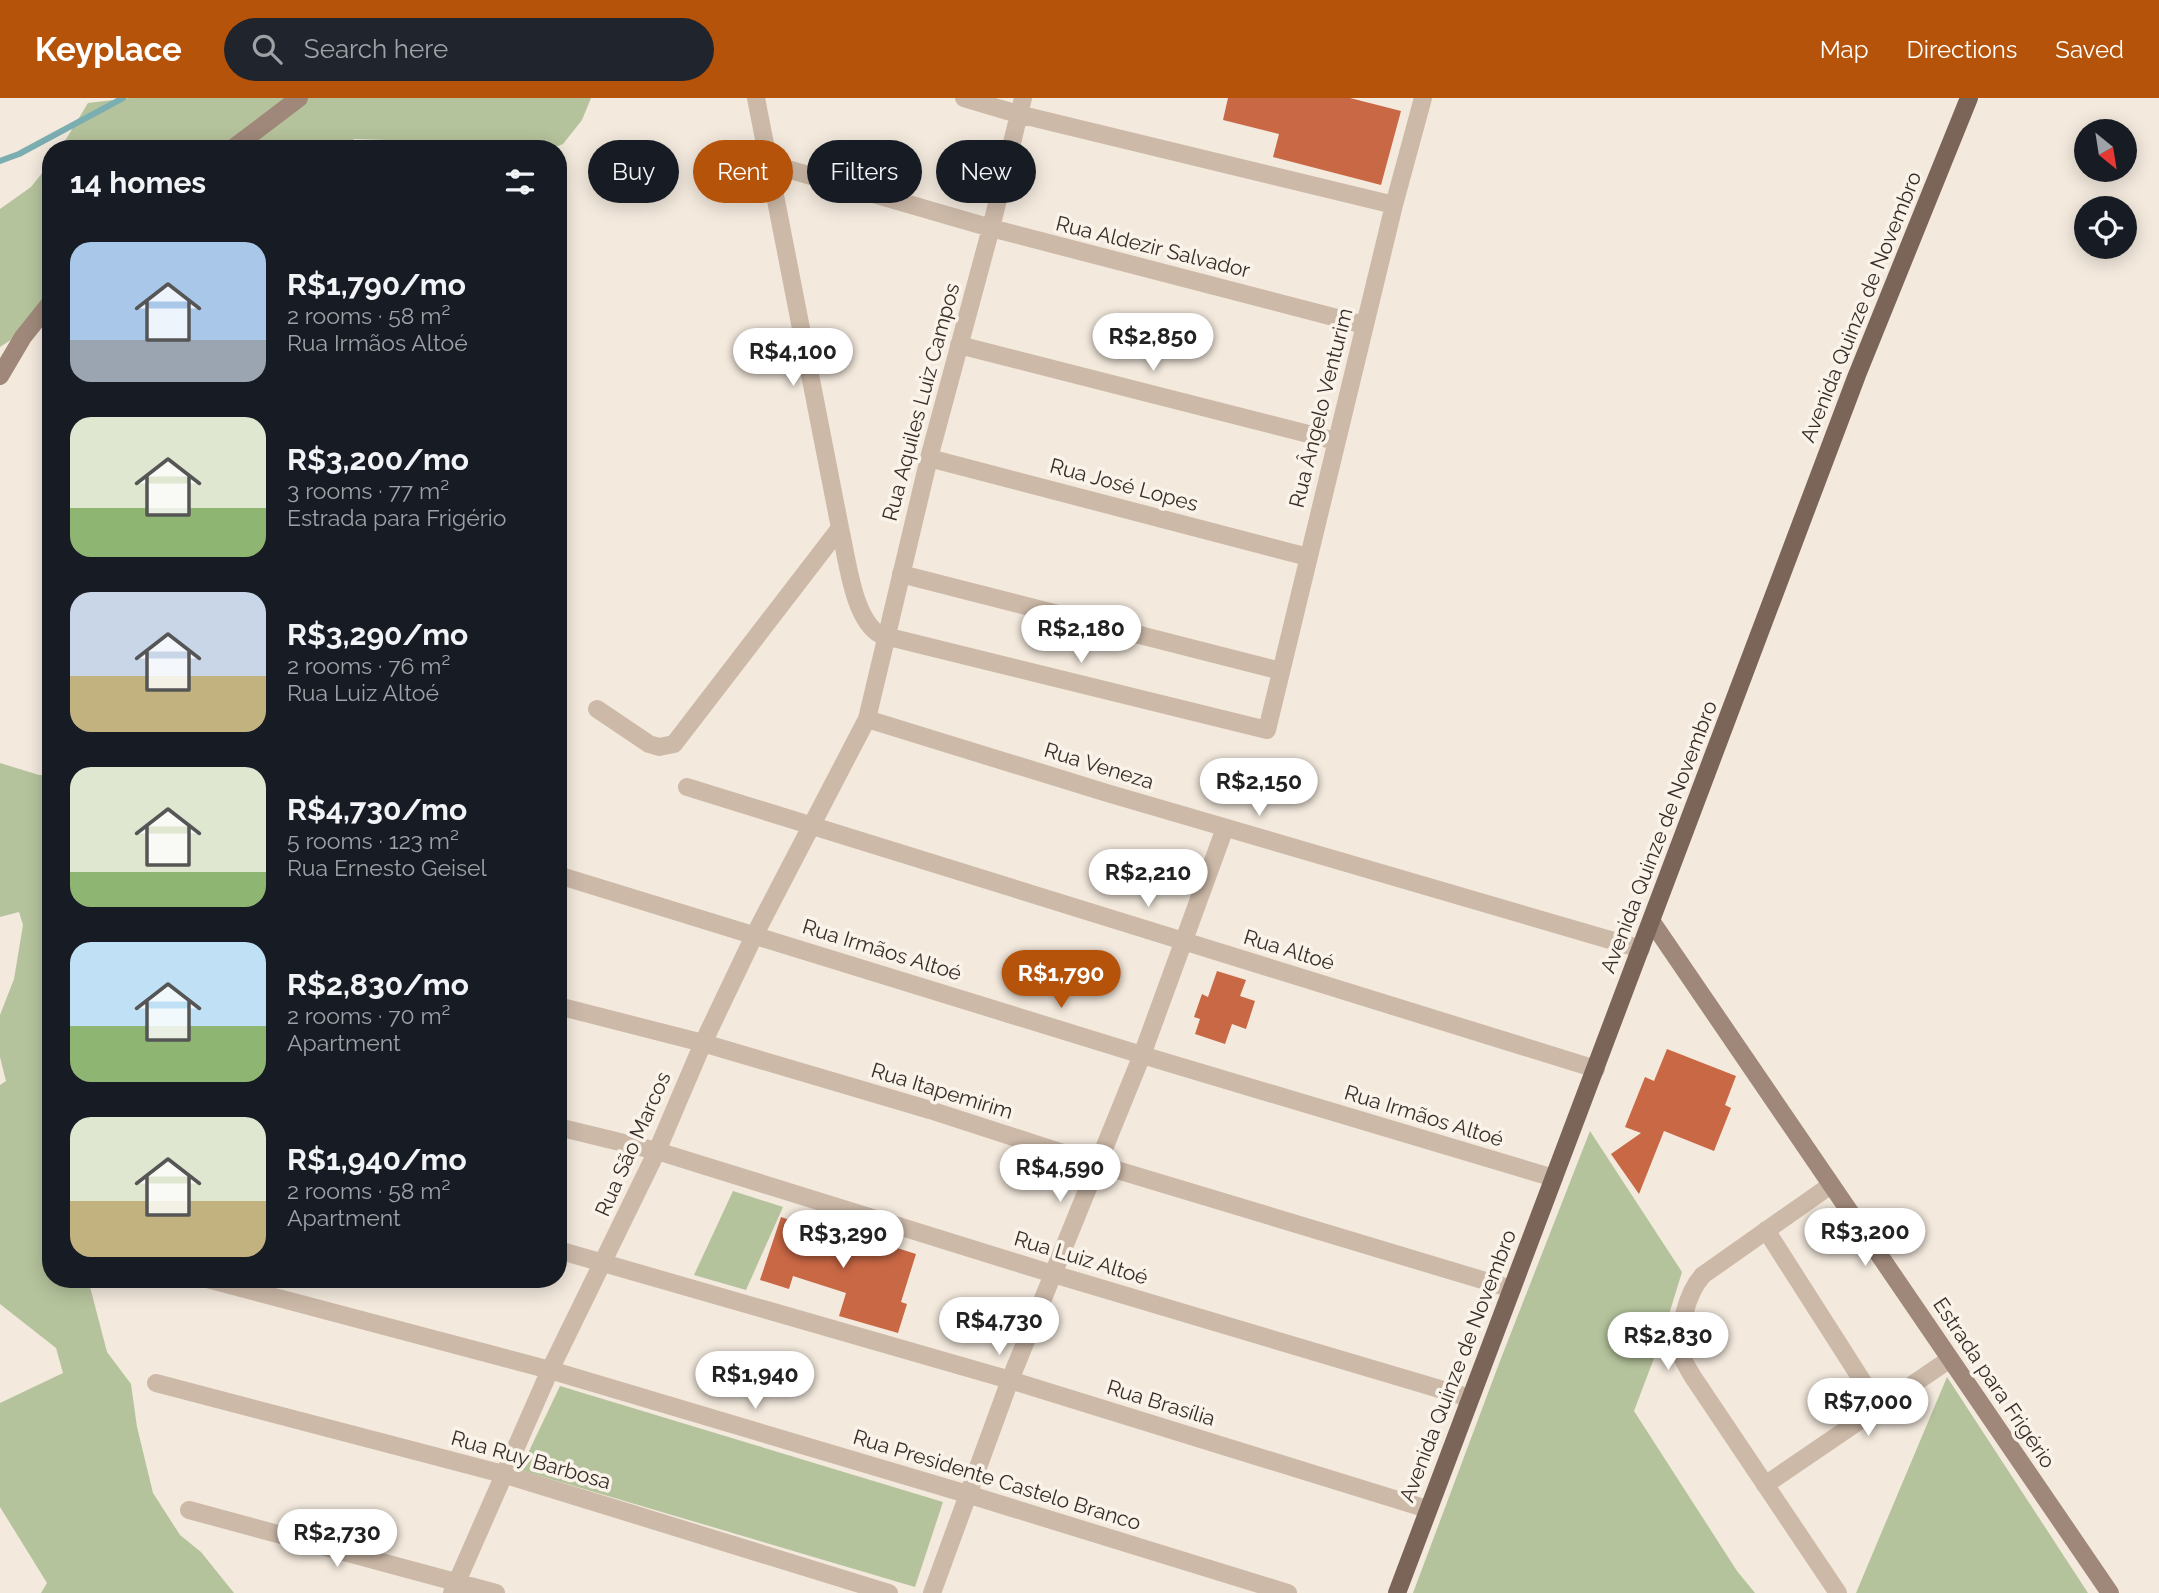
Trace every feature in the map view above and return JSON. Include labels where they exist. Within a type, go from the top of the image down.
[{"type":"main road","name":"Avenida Quinze de Novembro","points":[[1397,1593],[1857,375],[1969,98]]},
{"type":"street","points":[[244,140],[299,98]]},
{"type":"street","points":[[756,98],[764,140]]},
{"type":"street","points":[[964,98],[1021,106],[1394,205]]},
{"type":"street","name":"Rua Ângelo Venturim","points":[[887,636],[1267,730],[1364,325],[1423,98]]},
{"type":"street","name":"Rua Aquiles Luiz Campos","points":[[867,719],[929,458],[1021,106]]},
{"type":"street","name":"Rua Aldezir Salvador","points":[[793,171],[991,228],[1364,325]]},
{"type":"street","points":[[777,203],[840,528],[861,611],[872,629],[887,636]]},
{"type":"street","points":[[0,376],[23,337],[42,313]]},
{"type":"street","points":[[959,345],[1336,441]]},
{"type":"street","name":"Rua José Lopes","points":[[929,458],[1308,557]]},
{"type":"street","points":[[597,709],[649,744],[659,747],[674,744],[840,528]]},
{"type":"street","points":[[901,574],[1282,671]]},
{"type":"street","name":"Rua São Marcos","points":[[454,1587],[550,1370],[657,1152],[703,1043],[810,825],[867,719]]},
{"type":"street","name":"Rua Veneza","points":[[867,719],[1641,950]]},
{"type":"street","name":"Rua Altoé","points":[[687,787],[1596,1069]]},
{"type":"street","points":[[932,1593],[1010,1380],[1142,1055],[1225,828]]},
{"type":"street","name":"Rua Irmãos Altoé","points":[[567,877],[1142,1055],[1554,1178]]},
{"type":"street","name":"Estrada para Frigério","points":[[1652,922],[2110,1593]]},
{"type":"street","name":"Rua Itapemirim","points":[[567,1008],[703,1043],[930,1110],[1097,1164],[1512,1289]]},
{"type":"street","name":"Rua Luiz Altoé","points":[[567,1129],[657,1152],[1053,1275],[1470,1398]]},
{"type":"street","points":[[1831,1185],[1696,1282],[1686,1306],[1681,1339],[1683,1358],[1693,1377],[1838,1593]]},
{"type":"street","points":[[1766,1230],[1879,1407]]},
{"type":"street","name":"Rua Brasília","points":[[567,1252],[1010,1380],[1427,1509]]},
{"type":"street","name":"Rua Presidente Castelo Branco","points":[[241,1288],[550,1370],[1288,1593]]},
{"type":"street","points":[[1765,1485],[1950,1359]]},
{"type":"street","name":"Rua Ruy Barbosa","points":[[156,1383],[503,1474],[889,1593]]},
{"type":"street","points":[[189,1510],[454,1587],[496,1593]]},
{"type":"green space","points":[[130,98],[591,98],[582,120],[566,140],[65,140],[88,103]]},
{"type":"green space","points":[[42,173],[42,320],[0,347],[0,209],[31,187]]},
{"type":"green space","points":[[0,763],[42,775],[42,1288],[90,1288],[107,1352],[131,1384],[137,1427],[153,1493],[180,1535],[201,1552],[234,1593],[41,1593],[47,1583],[0,1507],[0,1403],[63,1373],[56,1348],[0,1304],[0,1085],[6,1081],[0,1057],[0,1015],[14,979],[23,925],[19,912],[0,917]]},
{"type":"green space","points":[[1590,1131],[1682,1272],[1662,1337],[1634,1411],[1737,1571],[1755,1593],[1413,1593],[1500,1361]]},
{"type":"green space","points":[[733,1191],[783,1207],[746,1290],[694,1275]]},
{"type":"green space","points":[[1947,1377],[2088,1593],[1856,1593]]},
{"type":"green space","points":[[560,1386],[943,1502],[915,1587],[520,1470]]},
{"type":"building","points":[[1228,98],[1350,98],[1401,111],[1381,185],[1273,157],[1279,134],[1223,120]]},
{"type":"building","points":[[1217,971],[1246,980],[1240,996],[1255,1001],[1246,1029],[1232,1024],[1225,1044],[1195,1034],[1200,1019],[1194,1017],[1202,994],[1208,997]]},
{"type":"building","points":[[1667,1049],[1736,1076],[1725,1105],[1731,1108],[1714,1151],[1664,1131],[1639,1194],[1611,1154],[1641,1133],[1625,1127],[1645,1077],[1654,1081]]},
{"type":"building","points":[[781,1217],[804,1225],[806,1219],[916,1254],[901,1302],[907,1304],[898,1333],[839,1316],[846,1293],[793,1276],[789,1289],[760,1280]]},
{"type":"waterway","points":[[45,140],[123,98]]},
{"type":"waterway","points":[[0,161],[42,142]]}]
